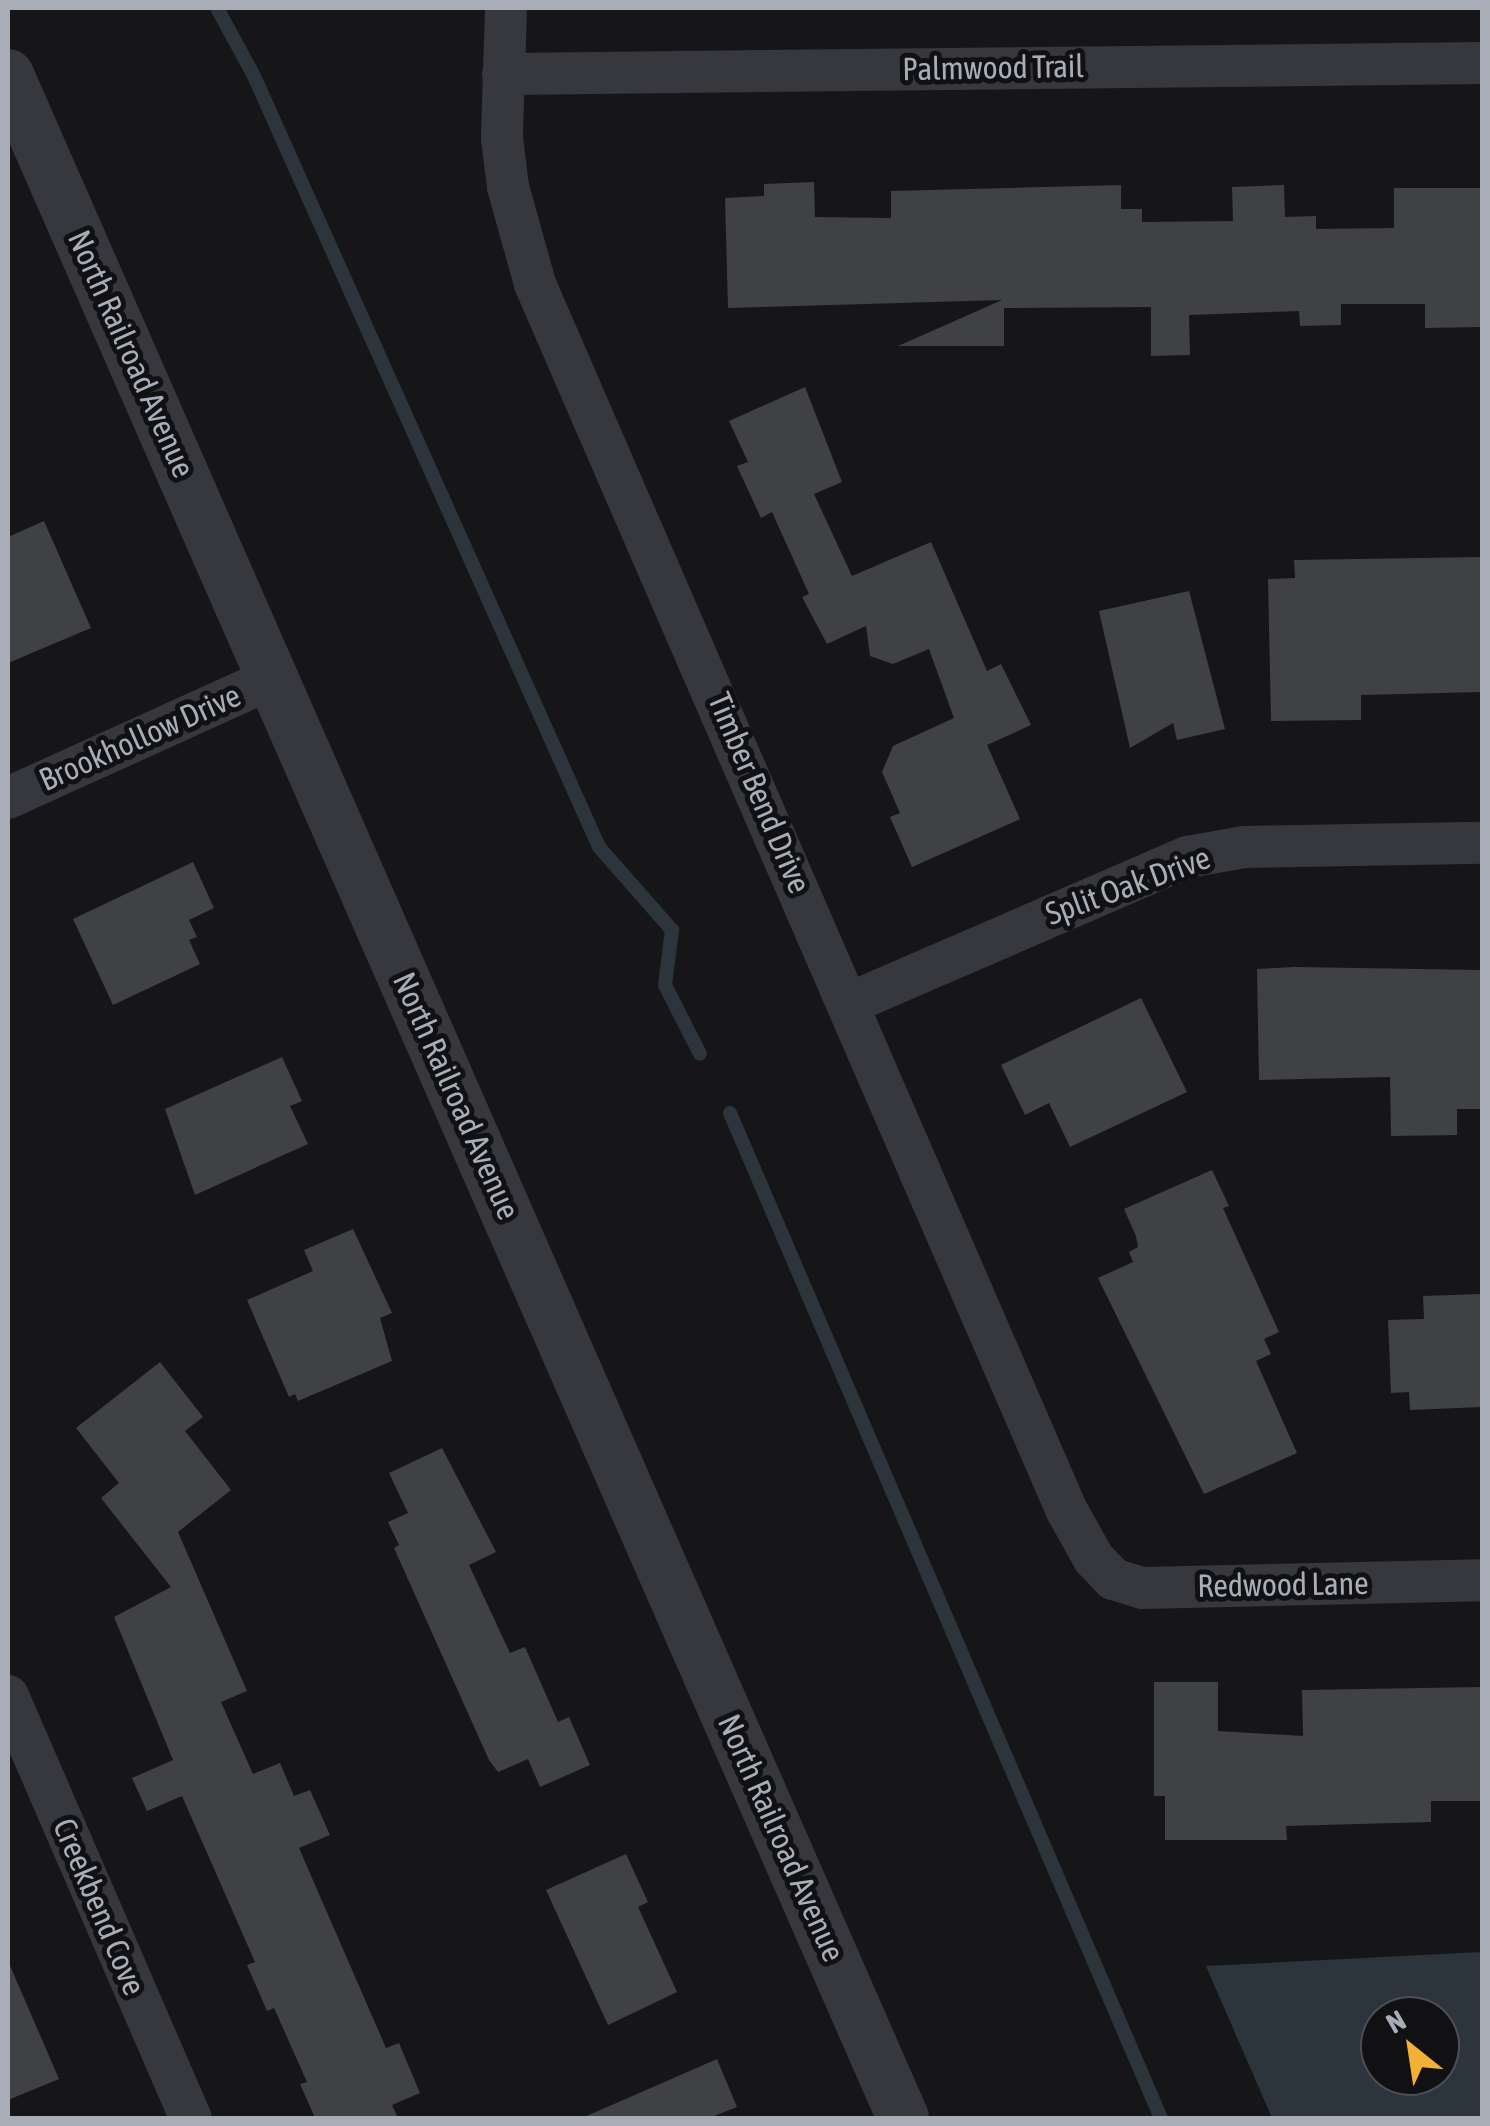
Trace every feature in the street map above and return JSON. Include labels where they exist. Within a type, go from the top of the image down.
[{"type":"street","name":"Timber Bend Drive","points":[[506,8],[503,74],[508,186],[535,284],[850,1003],[1066,1509],[1094,1559]]},
{"type":"street","name":"Palmwood Trail","points":[[503,74],[1482,63]]},
{"type":"street","name":"North Railroad Avenue","points":[[8,74],[903,2118]]},
{"type":"street","name":"Brookhollow Drive","points":[[8,798],[273,678]]},
{"type":"street","name":"Split Oak Drive","points":[[850,1003],[1188,857],[1244,847],[1482,843]]},
{"type":"street","name":"Redwood Lane","points":[[1094,1559],[1113,1579],[1142,1588],[1482,1580]]},
{"type":"street","name":"Creekbend Cove","points":[[8,1696],[191,2118]]},
{"type":"shaded area","points":[[1482,1952],[1482,2118],[1272,2118],[1206,1966]]},
{"type":"building","points":[[814,182],[815,217],[891,218],[891,191],[1121,185],[1121,209],[1142,209],[1142,222],[1233,221],[1232,187],[1284,185],[1285,217],[1316,216],[1316,229],[1394,228],[1394,188],[1482,188],[1480,327],[1425,328],[1425,304],[1341,304],[1341,325],[1300,326],[1299,311],[1189,315],[1190,355],[1151,356],[1151,307],[1004,308],[1004,346],[898,346],[1002,300],[728,308],[725,198],[764,196],[764,184]]},
{"type":"building","points":[[805,387],[842,482],[814,494],[852,576],[931,542],[987,671],[1001,664],[1031,725],[987,745],[1020,819],[912,867],[890,817],[900,813],[882,772],[893,746],[954,718],[929,649],[893,664],[870,656],[866,626],[827,644],[802,597],[809,594],[772,512],[761,518],[737,466],[748,462],[729,421]]},
{"type":"building","points":[[44,521],[91,628],[8,663],[8,537]]},
{"type":"building","points":[[1482,557],[1482,692],[1361,695],[1361,720],[1271,721],[1268,579],[1295,578],[1294,560]]},
{"type":"building","points":[[1189,591],[1225,729],[1177,740],[1173,723],[1130,748],[1099,611]]},
{"type":"building","points":[[193,862],[214,908],[189,920],[197,937],[189,940],[200,964],[113,1005],[73,919]]},
{"type":"building","points":[[1257,969],[1482,970],[1482,1109],[1457,1109],[1457,1135],[1391,1136],[1390,1077],[1259,1080]]},
{"type":"building","points":[[1141,998],[1187,1092],[1070,1147],[1049,1103],[1025,1115],[1001,1065]]},
{"type":"building","points":[[282,1057],[302,1101],[290,1106],[308,1144],[195,1195],[165,1109]]},
{"type":"building","points":[[1212,1170],[1229,1206],[1223,1208],[1279,1332],[1264,1339],[1271,1354],[1256,1361],[1297,1453],[1204,1494],[1098,1278],[1133,1262],[1129,1252],[1138,1247],[1124,1209]]},
{"type":"building","points":[[353,1229],[392,1313],[380,1318],[392,1361],[298,1401],[295,1394],[289,1397],[247,1300],[313,1271],[304,1250]]},
{"type":"building","points":[[1482,1294],[1482,1407],[1410,1410],[1409,1392],[1391,1393],[1388,1320],[1424,1319],[1423,1296]]},
{"type":"building","points":[[160,1362],[203,1417],[185,1431],[231,1490],[178,1532],[247,1691],[221,1702],[253,1774],[280,1763],[294,1796],[310,1790],[330,1835],[299,1848],[386,2048],[399,2043],[420,2093],[392,2105],[398,2118],[315,2118],[300,2084],[307,2082],[274,2008],[267,2011],[247,1965],[255,1962],[182,1796],[147,1811],[132,1778],[173,1760],[114,1617],[171,1587],[101,1498],[119,1483],[76,1428]]},
{"type":"building","points":[[442,1448],[496,1552],[469,1565],[510,1653],[525,1647],[558,1722],[569,1717],[590,1765],[540,1787],[528,1759],[498,1772],[489,1760],[394,1548],[399,1545],[388,1522],[408,1513],[389,1473]]},
{"type":"building","points":[[1154,1682],[1218,1682],[1218,1731],[1303,1736],[1302,1690],[1482,1687],[1482,1801],[1431,1801],[1431,1822],[1286,1826],[1287,1840],[1165,1840],[1165,1796],[1154,1796]]},
{"type":"building","points":[[626,1854],[648,1902],[638,1907],[677,1992],[608,2025],[546,1890]]},
{"type":"building","points":[[8,1961],[59,2079],[8,2100]]},
{"type":"building","points":[[717,2059],[737,2107],[709,2118],[582,2118]]},
{"type":"waterway","points":[[217,8],[254,76],[599,847],[672,930],[665,985],[700,1054]]},
{"type":"waterway","points":[[730,1113],[1161,2118]]}]
